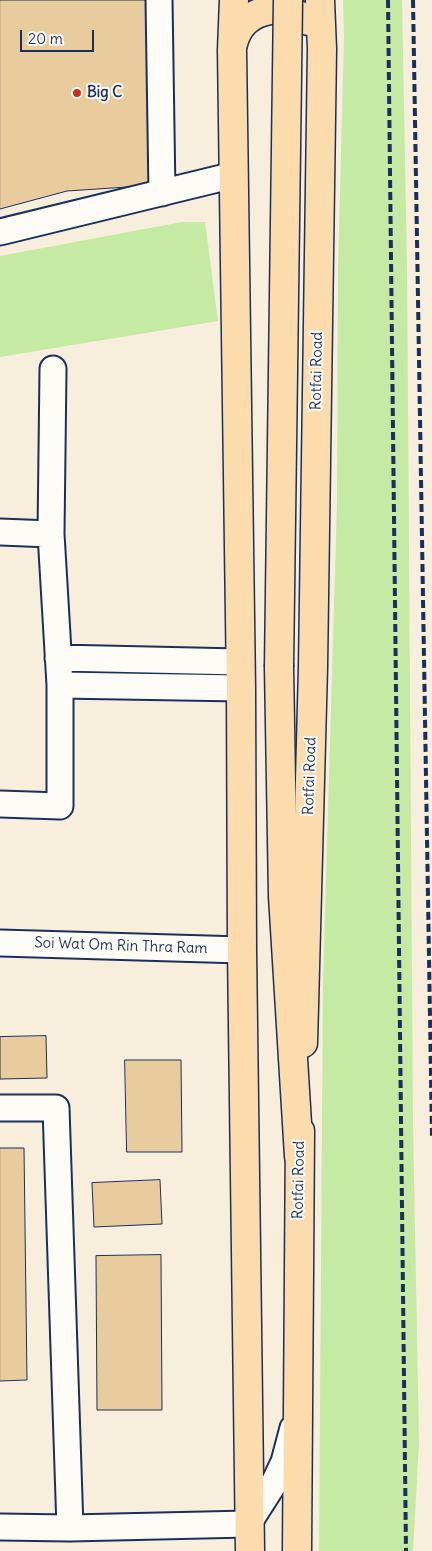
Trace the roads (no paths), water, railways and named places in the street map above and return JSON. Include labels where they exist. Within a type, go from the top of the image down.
[{"type":"main road","points":[[234,0],[232,50],[241,675],[248,1524],[250,1551]]},
{"type":"main road","points":[[288,0],[279,667],[283,896],[299,1156]]},
{"type":"main road","name":"Rotfai Road","points":[[297,1551],[299,1156],[313,667],[322,49],[320,0]]},
{"type":"main road","points":[[232,50],[235,37],[241,25],[263,9],[277,7],[290,9],[312,24],[319,36],[322,49]]},
{"type":"street","points":[[159,0],[162,193]]},
{"type":"street","points":[[0,232],[234,175]]},
{"type":"street","points":[[0,804],[60,806],[60,686],[51,534],[54,369]]},
{"type":"street","points":[[0,532],[51,534]]},
{"type":"street","points":[[58,658],[241,675]]},
{"type":"street","points":[[60,686],[241,675]]},
{"type":"street","name":"Soi Wat Om Rin Thra Ram","points":[[0,943],[242,950]]},
{"type":"street","points":[[0,1108],[56,1108],[70,1528]]},
{"type":"street","points":[[0,1527],[70,1528],[248,1524],[273,1485],[284,1462],[297,1414]]},
{"type":"railway","points":[[388,0],[406,1551]]},
{"type":"railway","points":[[413,0],[432,1136]]},
{"type":"place","name":"Big C","points":[[77,93]]}]
